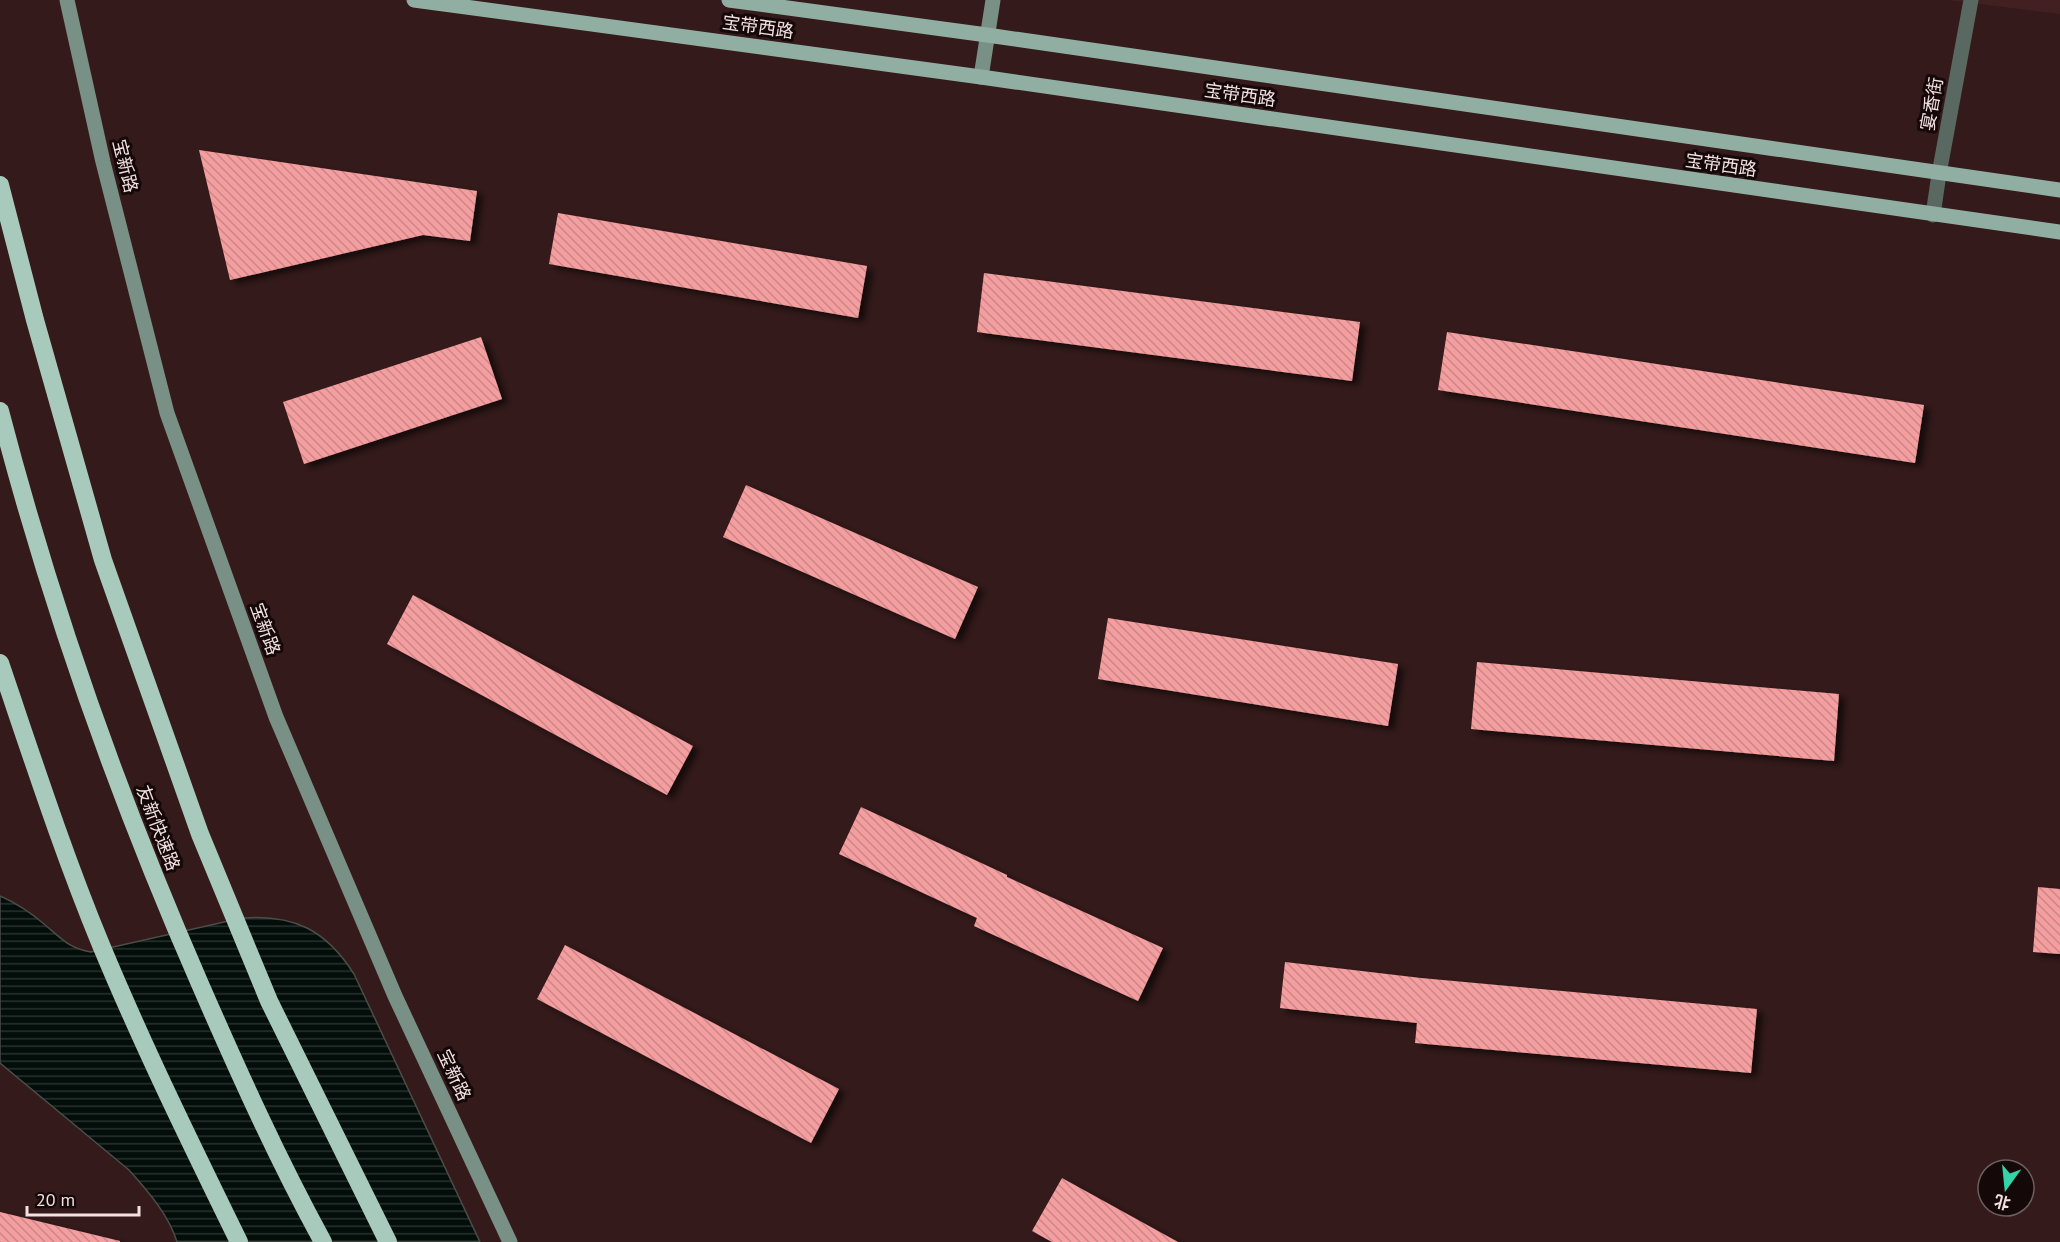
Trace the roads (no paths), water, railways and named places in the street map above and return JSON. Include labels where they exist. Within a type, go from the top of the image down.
[{"type":"highway","points":[[0,185],[35,320],[103,560],[200,834],[269,1001],[388,1242]]},
{"type":"highway","name":"友新快速路","points":[[0,411],[56,606],[118,784],[164,900],[242,1079],[323,1242]]},
{"type":"highway","points":[[0,663],[44,794],[101,945],[176,1115],[239,1242]]},
{"type":"main road","name":"宝带西路","points":[[414,0],[981,76],[2060,232]]},
{"type":"main road","name":"宝带西路","points":[[729,0],[987,35],[2060,190]]},
{"type":"street","name":"宝新路","points":[[67,0],[103,162],[167,413],[276,717],[395,996],[510,1242]]},
{"type":"street","points":[[981,76],[993,0]]},
{"type":"street","name":"宴香街","points":[[1933,215],[1971,0]]}]
